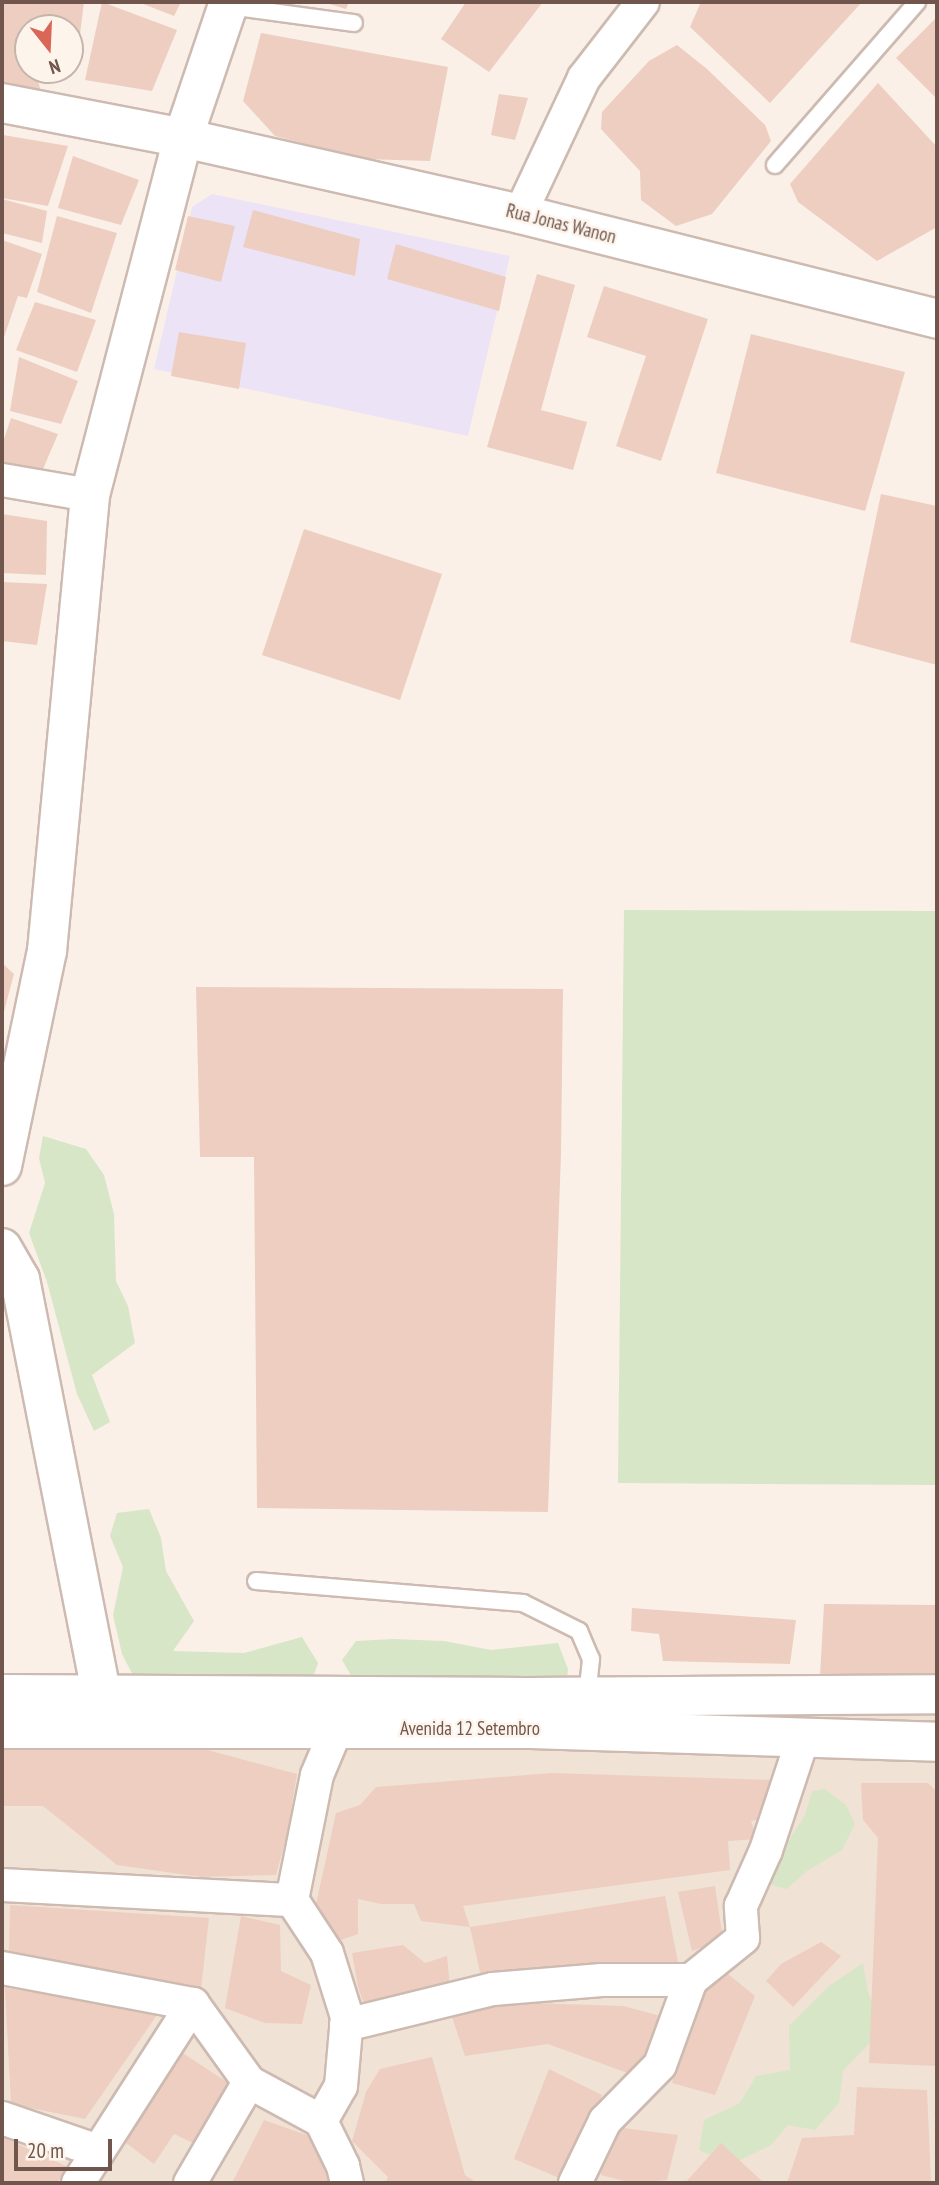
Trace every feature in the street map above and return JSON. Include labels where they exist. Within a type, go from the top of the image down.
[{"type":"street","points":[[520,214],[584,78],[643,2]]},
{"type":"street","points":[[2,1166],[47,951],[90,495],[183,138],[229,4]]},
{"type":"street","name":"Rua Jonas Wanon","points":[[2,103],[183,138],[520,214],[937,319]]},
{"type":"street","points":[[2,480],[90,495]]},
{"type":"street","points":[[2,1248],[20,1279],[107,1713]]},
{"type":"street","name":"Avenida 12 Setembro","points":[[2,1694],[107,1713]]},
{"type":"street","name":"Avenida 12 Setembro","points":[[2,1728],[107,1713],[335,1713],[587,1696],[937,1694]]},
{"type":"street","points":[[321,2121],[341,2086],[347,2017],[327,1953],[292,1900],[317,1775],[335,1713]]},
{"type":"street","name":"Avenida 12 Setembro","points":[[335,1713],[531,1729],[937,1742]]},
{"type":"street","points":[[575,2183],[605,2121],[660,2065],[691,1979],[743,1938],[741,1906],[766,1850],[803,1738]]},
{"type":"street","points":[[2,1885],[292,1900]]},
{"type":"street","points":[[2,1968],[193,2004],[249,2082],[321,2121],[344,2166],[347,2183]]},
{"type":"street","points":[[346,2025],[493,1989],[602,1980],[691,1979]]},
{"type":"street","points":[[78,2183],[193,2004]]},
{"type":"street","points":[[190,2183],[249,2082]]},
{"type":"street","points":[[2,2118],[98,2151]]},
{"type":"lane","points":[[775,165],[917,2]]},
{"type":"lane","points":[[229,4],[354,23]]},
{"type":"lane","points":[[256,1581],[523,1602],[579,1632],[591,1659],[587,1696]]},
{"type":"shaded area","points":[[212,194],[510,256],[468,436],[154,369],[192,207]]},
{"type":"shaded area","points":[[937,1688],[937,2183],[2,2183],[2,1694]]},
{"type":"green space","points":[[624,910],[937,911],[937,1485],[618,1483]]},
{"type":"green space","points":[[43,1136],[86,1149],[104,1175],[114,1214],[116,1281],[128,1306],[135,1343],[92,1375],[110,1422],[94,1431],[77,1394],[47,1282],[29,1233],[45,1183],[39,1158]]},
{"type":"green space","points":[[149,1509],[161,1538],[166,1571],[194,1621],[173,1651],[244,1653],[302,1637],[318,1663],[310,1686],[136,1681],[122,1654],[113,1615],[123,1567],[110,1536],[117,1513]]},
{"type":"green space","points":[[356,1641],[444,1641],[491,1650],[558,1643],[568,1669],[567,1680],[353,1679],[342,1660]]},
{"type":"green space","points":[[825,1789],[846,1805],[855,1824],[842,1850],[807,1871],[787,1889],[769,1884],[763,1868],[786,1845],[805,1815],[812,1791]]},
{"type":"green space","points":[[863,1963],[868,1992],[884,2028],[843,2071],[839,2103],[815,2130],[788,2125],[771,2145],[732,2164],[699,2150],[704,2120],[740,2103],[756,2076],[790,2070],[789,2026],[829,1986]]},
{"type":"building","points":[[2,2],[84,2],[82,14],[14,14],[14,84],[39,84],[41,92],[2,86]]},
{"type":"building","points":[[102,2],[177,30],[152,91],[85,80]]},
{"type":"building","points":[[138,2],[181,2],[174,16]]},
{"type":"building","points":[[323,2],[349,2],[346,9]]},
{"type":"building","points":[[466,2],[543,2],[489,72],[441,39]]},
{"type":"building","points":[[701,2],[862,2],[770,103],[690,27]]},
{"type":"building","points":[[937,17],[937,99],[896,58]]},
{"type":"building","points":[[261,33],[448,67],[430,161],[364,159],[275,136],[243,101]]},
{"type":"building","points":[[677,45],[707,69],[765,125],[771,141],[712,214],[676,226],[641,200],[640,171],[601,129],[602,112],[649,61]]},
{"type":"building","points":[[878,83],[937,147],[937,227],[877,261],[798,202],[790,184]]},
{"type":"building","points":[[499,94],[528,98],[515,140],[491,135]]},
{"type":"building","points":[[3,135],[68,146],[48,206],[2,198]]},
{"type":"building","points":[[73,156],[139,180],[121,225],[58,208]]},
{"type":"building","points":[[2,199],[47,211],[42,243],[2,233]]},
{"type":"building","points":[[253,210],[360,239],[355,276],[243,247]]},
{"type":"building","points":[[57,216],[117,233],[91,313],[37,292]]},
{"type":"building","points":[[188,216],[235,226],[221,282],[175,270]]},
{"type":"building","points":[[2,240],[42,254],[27,298],[18,296],[2,343]]},
{"type":"building","points":[[396,244],[506,277],[499,311],[387,279]]},
{"type":"building","points":[[537,274],[575,285],[541,410],[587,422],[573,470],[487,447]]},
{"type":"building","points":[[604,286],[708,319],[661,461],[616,446],[646,356],[587,337]]},
{"type":"building","points":[[35,302],[96,320],[77,372],[16,350]]},
{"type":"building","points":[[179,332],[246,343],[239,389],[171,376]]},
{"type":"building","points":[[751,334],[905,372],[865,511],[716,473]]},
{"type":"building","points":[[19,357],[78,381],[61,424],[10,411]]},
{"type":"building","points":[[11,418],[58,434],[40,476],[2,467],[2,445]]},
{"type":"building","points":[[881,494],[937,506],[937,665],[850,642]]},
{"type":"building","points":[[2,514],[47,521],[46,575],[2,573]]},
{"type":"building","points":[[304,529],[442,574],[400,700],[262,655]]},
{"type":"building","points":[[2,582],[47,584],[37,645],[2,641]]},
{"type":"building","points":[[2,963],[14,974],[3,1015],[2,1015]]},
{"type":"building","points":[[196,987],[563,989],[561,1154],[548,1512],[257,1508],[254,1157],[200,1157]]},
{"type":"building","points":[[824,1604],[937,1605],[937,1678],[820,1676]]},
{"type":"building","points":[[632,1608],[796,1620],[790,1664],[663,1661],[659,1634],[631,1631]]},
{"type":"building","points":[[2,1745],[200,1748],[297,1774],[288,1830],[276,1875],[201,1877],[117,1865],[43,1806],[2,1806]]},
{"type":"building","points":[[552,1773],[771,1780],[772,1817],[751,1821],[757,1839],[728,1841],[730,1870],[463,1906],[470,1927],[421,1921],[414,1904],[381,1904],[358,1899],[358,1934],[338,1941],[316,1904],[336,1813],[360,1805],[376,1787]]},
{"type":"building","points":[[861,1783],[928,1783],[937,1792],[937,2066],[869,2063],[878,1838],[863,1820]]},
{"type":"building","points":[[715,1886],[723,1940],[692,1951],[678,1892]]},
{"type":"building","points":[[665,1896],[678,1962],[482,1981],[470,1927]]},
{"type":"building","points":[[10,1905],[209,1918],[201,1989],[9,1952]]},
{"type":"building","points":[[241,1916],[280,1925],[281,1971],[311,1985],[302,2024],[265,2023],[225,2008]]},
{"type":"building","points":[[821,1942],[841,1956],[793,2007],[766,1981],[781,1964]]},
{"type":"building","points":[[403,1945],[425,1963],[447,1956],[450,1988],[365,2007],[358,1987],[352,1953]]},
{"type":"building","points":[[723,1970],[755,1996],[715,2095],[672,2083],[699,1999]]},
{"type":"building","points":[[5,1988],[159,2012],[85,2119],[11,2104]]},
{"type":"building","points":[[500,2002],[623,2006],[668,2018],[644,2079],[548,2044],[465,2056],[451,2014]]},
{"type":"building","points":[[181,2052],[230,2084],[195,2144],[174,2134],[154,2164],[118,2137]]},
{"type":"building","points":[[432,2057],[465,2175],[477,2183],[385,2183],[388,2177],[352,2141],[366,2092],[380,2069]]},
{"type":"building","points":[[549,2069],[602,2095],[569,2182],[514,2159]]},
{"type":"building","points":[[857,2087],[927,2090],[931,2183],[787,2183],[802,2138],[854,2135]]},
{"type":"building","points":[[264,2120],[315,2138],[330,2183],[232,2183]]},
{"type":"building","points":[[615,2127],[678,2135],[667,2180],[632,2183],[601,2175],[604,2134]]},
{"type":"building","points":[[2,2137],[68,2167],[57,2183],[2,2183]]},
{"type":"building","points":[[721,2143],[764,2183],[685,2183]]}]
